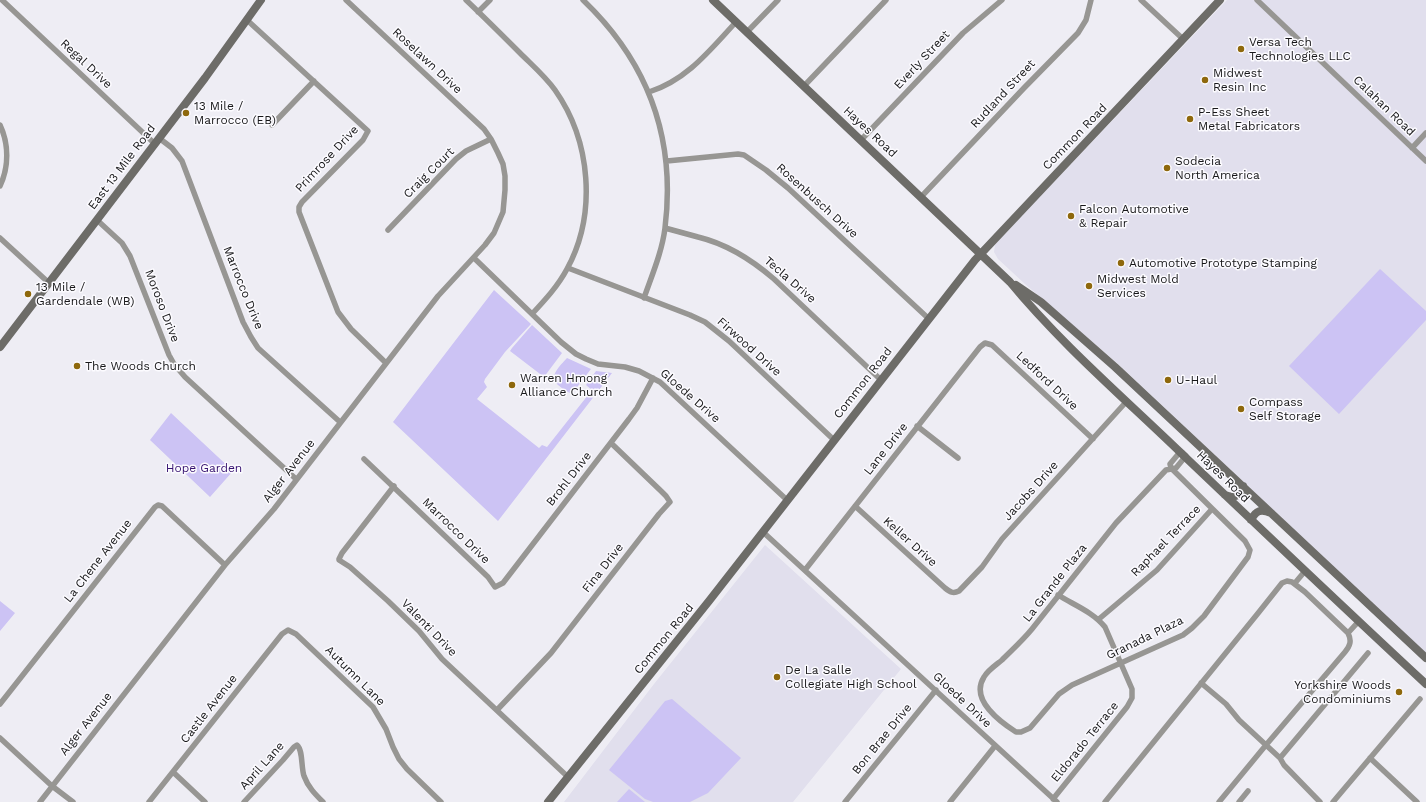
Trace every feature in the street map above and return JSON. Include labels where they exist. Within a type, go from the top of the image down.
[{"type":"street","name":"Regal Drive","points":[[2,0],[157,141]]},
{"type":"street","name":"East 13 Mile Road","points":[[0,347],[157,141],[261,0]]},
{"type":"street","name":"Roselawn Drive","points":[[346,0],[484,130],[491,139]]},
{"type":"street","points":[[466,0],[554,88],[568,110],[577,131],[583,156],[586,184],[586,205],[581,232],[568,268],[554,289],[532,314]]},
{"type":"street","points":[[478,12],[490,0]]},
{"type":"street","points":[[583,0],[615,34],[629,55],[649,92],[661,130],[667,161],[665,228],[656,265],[644,298]]},
{"type":"street","name":"Hayes Road","points":[[713,0],[1010,282],[1068,345],[1126,402],[1183,454],[1224,495],[1305,571],[1422,677],[1426,684]]},
{"type":"street","points":[[747,32],[778,0]]},
{"type":"street","points":[[804,86],[886,0]]},
{"type":"street","name":"Everly Street","points":[[861,140],[963,33],[1002,0]]},
{"type":"street","name":"Rudland Street","points":[[921,197],[1078,33],[1084,24],[1091,0]]},
{"type":"street","points":[[1141,0],[1183,39]]},
{"type":"street","name":"Common Road","points":[[548,802],[709,601],[980,253],[1220,0]]},
{"type":"street","name":"Calahan Road","points":[[1257,0],[1426,161]]},
{"type":"street","name":"Primrose Drive","points":[[247,20],[368,131],[363,140],[302,202],[299,206],[299,212],[338,312],[351,329],[386,363]]},
{"type":"street","points":[[649,92],[667,85],[687,72],[700,61],[736,22]]},
{"type":"street","points":[[272,125],[314,81]]},
{"type":"street","points":[[0,125],[6,141],[7,150],[6,168],[0,186]]},
{"type":"street","points":[[1412,148],[1426,132]]},
{"type":"street","name":"Craig Court","points":[[388,230],[456,159],[491,139]]},
{"type":"street","name":"Alger Avenue","points":[[40,802],[225,565],[274,509],[438,296],[474,258],[494,233],[503,212],[505,202],[505,176],[503,164],[491,139]]},
{"type":"street","name":"Marrocco Drive","points":[[157,141],[172,148],[182,162],[242,322],[258,348],[340,422]]},
{"type":"street","name":"Rosenbusch Drive","points":[[667,161],[732,154],[744,155],[766,170],[788,188],[929,319]]},
{"type":"street","name":"Moroso Drive","points":[[97,220],[122,243],[130,256],[169,355],[174,364],[185,377],[296,479]]},
{"type":"street","name":"Tecla Drive","points":[[665,228],[720,244],[759,266],[881,380]]},
{"type":"street","points":[[0,238],[49,283]]},
{"type":"street","name":"Gloede Drive","points":[[474,258],[561,342],[581,357],[598,364],[625,367],[639,371],[667,388],[787,500]]},
{"type":"street","name":"Firwood Drive","points":[[568,268],[705,322],[715,329],[834,440]]},
{"type":"street","name":"Hayes Road","points":[[1010,282],[1041,302],[1132,382],[1426,658]]},
{"type":"street","points":[[1068,345],[1077,334]]},
{"type":"street","name":"Lane Drive","points":[[805,570],[917,426],[980,347],[985,343]]},
{"type":"street","name":"Ledford Drive","points":[[985,343],[992,345],[1092,439]]},
{"type":"street","name":"Brohl Drive","points":[[495,587],[503,583],[611,443],[637,408],[652,378]]},
{"type":"street","name":"Jacobs Drive","points":[[952,593],[959,591],[973,576],[1002,539],[1126,402]]},
{"type":"street","points":[[917,426],[958,458]]},
{"type":"street","name":"Fina Drive","points":[[497,710],[551,653],[659,514],[670,502],[666,496],[611,443]]},
{"type":"street","name":"La Grande Plaza","points":[[996,715],[983,702],[980,695],[983,677],[1022,640],[1116,523],[1166,470],[1171,468],[1170,464],[1183,454]]},
{"type":"street","name":"Marrocco Drive","points":[[364,459],[488,577],[495,587]]},
{"type":"street","name":"Granada Plaza","points":[[996,715],[1016,732],[1025,731],[1030,728],[1055,698],[1066,688],[1183,635],[1204,616],[1248,557],[1250,553],[1248,546],[1171,468]]},
{"type":"street","name":"Valenti Drive","points":[[394,486],[342,553],[339,560],[350,567],[388,601],[419,631],[442,659],[568,777]]},
{"type":"street","points":[[1224,495],[1236,497],[1241,492],[1243,486]]},
{"type":"street","name":"La Chene Avenue","points":[[0,704],[158,505],[162,506],[225,565]]},
{"type":"street","name":"Keller Drive","points":[[855,506],[952,593]]},
{"type":"street","name":"Raphael Terrace","points":[[1099,619],[1157,570],[1212,509]]},
{"type":"street","points":[[1251,520],[1254,514],[1258,511],[1264,510],[1272,513]]},
{"type":"street","name":"Gloede Drive","points":[[763,532],[1055,800]]},
{"type":"street","points":[[1295,583],[1305,571]]},
{"type":"street","points":[[1105,802],[1277,588],[1282,583],[1287,581],[1295,583],[1348,633],[1351,642],[1345,652],[1219,802]]},
{"type":"street","points":[[1058,595],[1099,619],[1108,634],[1121,663]]},
{"type":"street","points":[[1348,633],[1359,621]]},
{"type":"street","name":"Castle Avenue","points":[[149,802],[282,634],[288,630]]},
{"type":"street","name":"Autumn Lane","points":[[288,630],[296,634],[374,707],[386,729],[392,748],[398,759],[441,802]]},
{"type":"street","points":[[1280,758],[1368,653]]},
{"type":"street","name":"Eldorado Terrace","points":[[1055,800],[1127,707],[1132,698],[1132,689],[1121,663]]},
{"type":"street","points":[[1201,683],[1226,704],[1239,720],[1280,758],[1284,765],[1320,802]]},
{"type":"street","name":"Bon Brae Drive","points":[[845,802],[936,690]]},
{"type":"street","points":[[1333,802],[1420,699]]},
{"type":"street","points":[[0,738],[52,786],[73,802]]},
{"type":"street","name":"April Lane","points":[[244,802],[294,746],[297,745],[300,750],[304,776],[311,790],[323,802]]},
{"type":"street","points":[[950,802],[995,746]]},
{"type":"street","points":[[1370,758],[1417,802]]},
{"type":"street","points":[[173,772],[205,802]]},
{"type":"street","points":[[1239,802],[1248,791]]},
{"type":"shaded area","points":[[1227,0],[1426,0],[1426,653],[1117,363],[998,259],[994,252],[997,242]]},
{"type":"shaded area","name":"De La Salle Collegiate High School","points":[[765,545],[901,669],[793,802],[564,802],[654,684]]},
{"type":"green space","points":[[1380,269],[1426,311],[1426,320],[1339,414],[1289,366]]},
{"type":"green space","points":[[494,290],[531,324],[505,352],[485,379],[484,382],[487,387],[477,399],[539,448],[542,445],[547,447],[592,390],[586,385],[596,371],[612,373],[498,521],[393,422]]},
{"type":"green space","points":[[532,325],[562,353],[544,377],[510,351]]},
{"type":"green space","points":[[567,358],[591,369],[574,391],[570,393],[558,385],[554,378],[556,371]]},
{"type":"green space","name":"Hope Garden","points":[[171,413],[233,471],[210,497],[150,440]]},
{"type":"green space","points":[[0,601],[15,613],[0,631]]},
{"type":"green space","points":[[672,699],[741,758],[708,793],[690,802],[653,802],[645,799],[609,770],[665,701]]},
{"type":"green space","points":[[629,789],[645,802],[617,802]]},
{"type":"place","name":"Versa Tech Technologies LLC","points":[[1241,49]]},
{"type":"place","name":"Midwest Resin Inc","points":[[1205,80]]},
{"type":"place","name":"13 Mile / Marrocco (EB)","points":[[186,113]]},
{"type":"place","name":"P-Ess Sheet Metal Fabricators","points":[[1190,119]]},
{"type":"place","name":"Sodecia North America","points":[[1167,168]]},
{"type":"place","name":"Falcon Automotive & Repair","points":[[1071,216]]},
{"type":"place","name":"Automotive Prototype Stamping","points":[[1121,263]]},
{"type":"place","name":"Midwest Mold Services","points":[[1089,286]]},
{"type":"place","name":"13 Mile / Gardendale (WB)","points":[[28,294]]},
{"type":"place","name":"The Woods Church","points":[[77,366]]},
{"type":"place","name":"U-Haul","points":[[1168,380]]},
{"type":"place","name":"Warren Hmong Alliance Church","points":[[512,385]]},
{"type":"place","name":"Compass Self Storage","points":[[1241,409]]},
{"type":"place","name":"De La Salle Collegiate High School","points":[[777,677]]},
{"type":"place","name":"Yorkshire Woods Condominiums","points":[[1399,692]]}]
